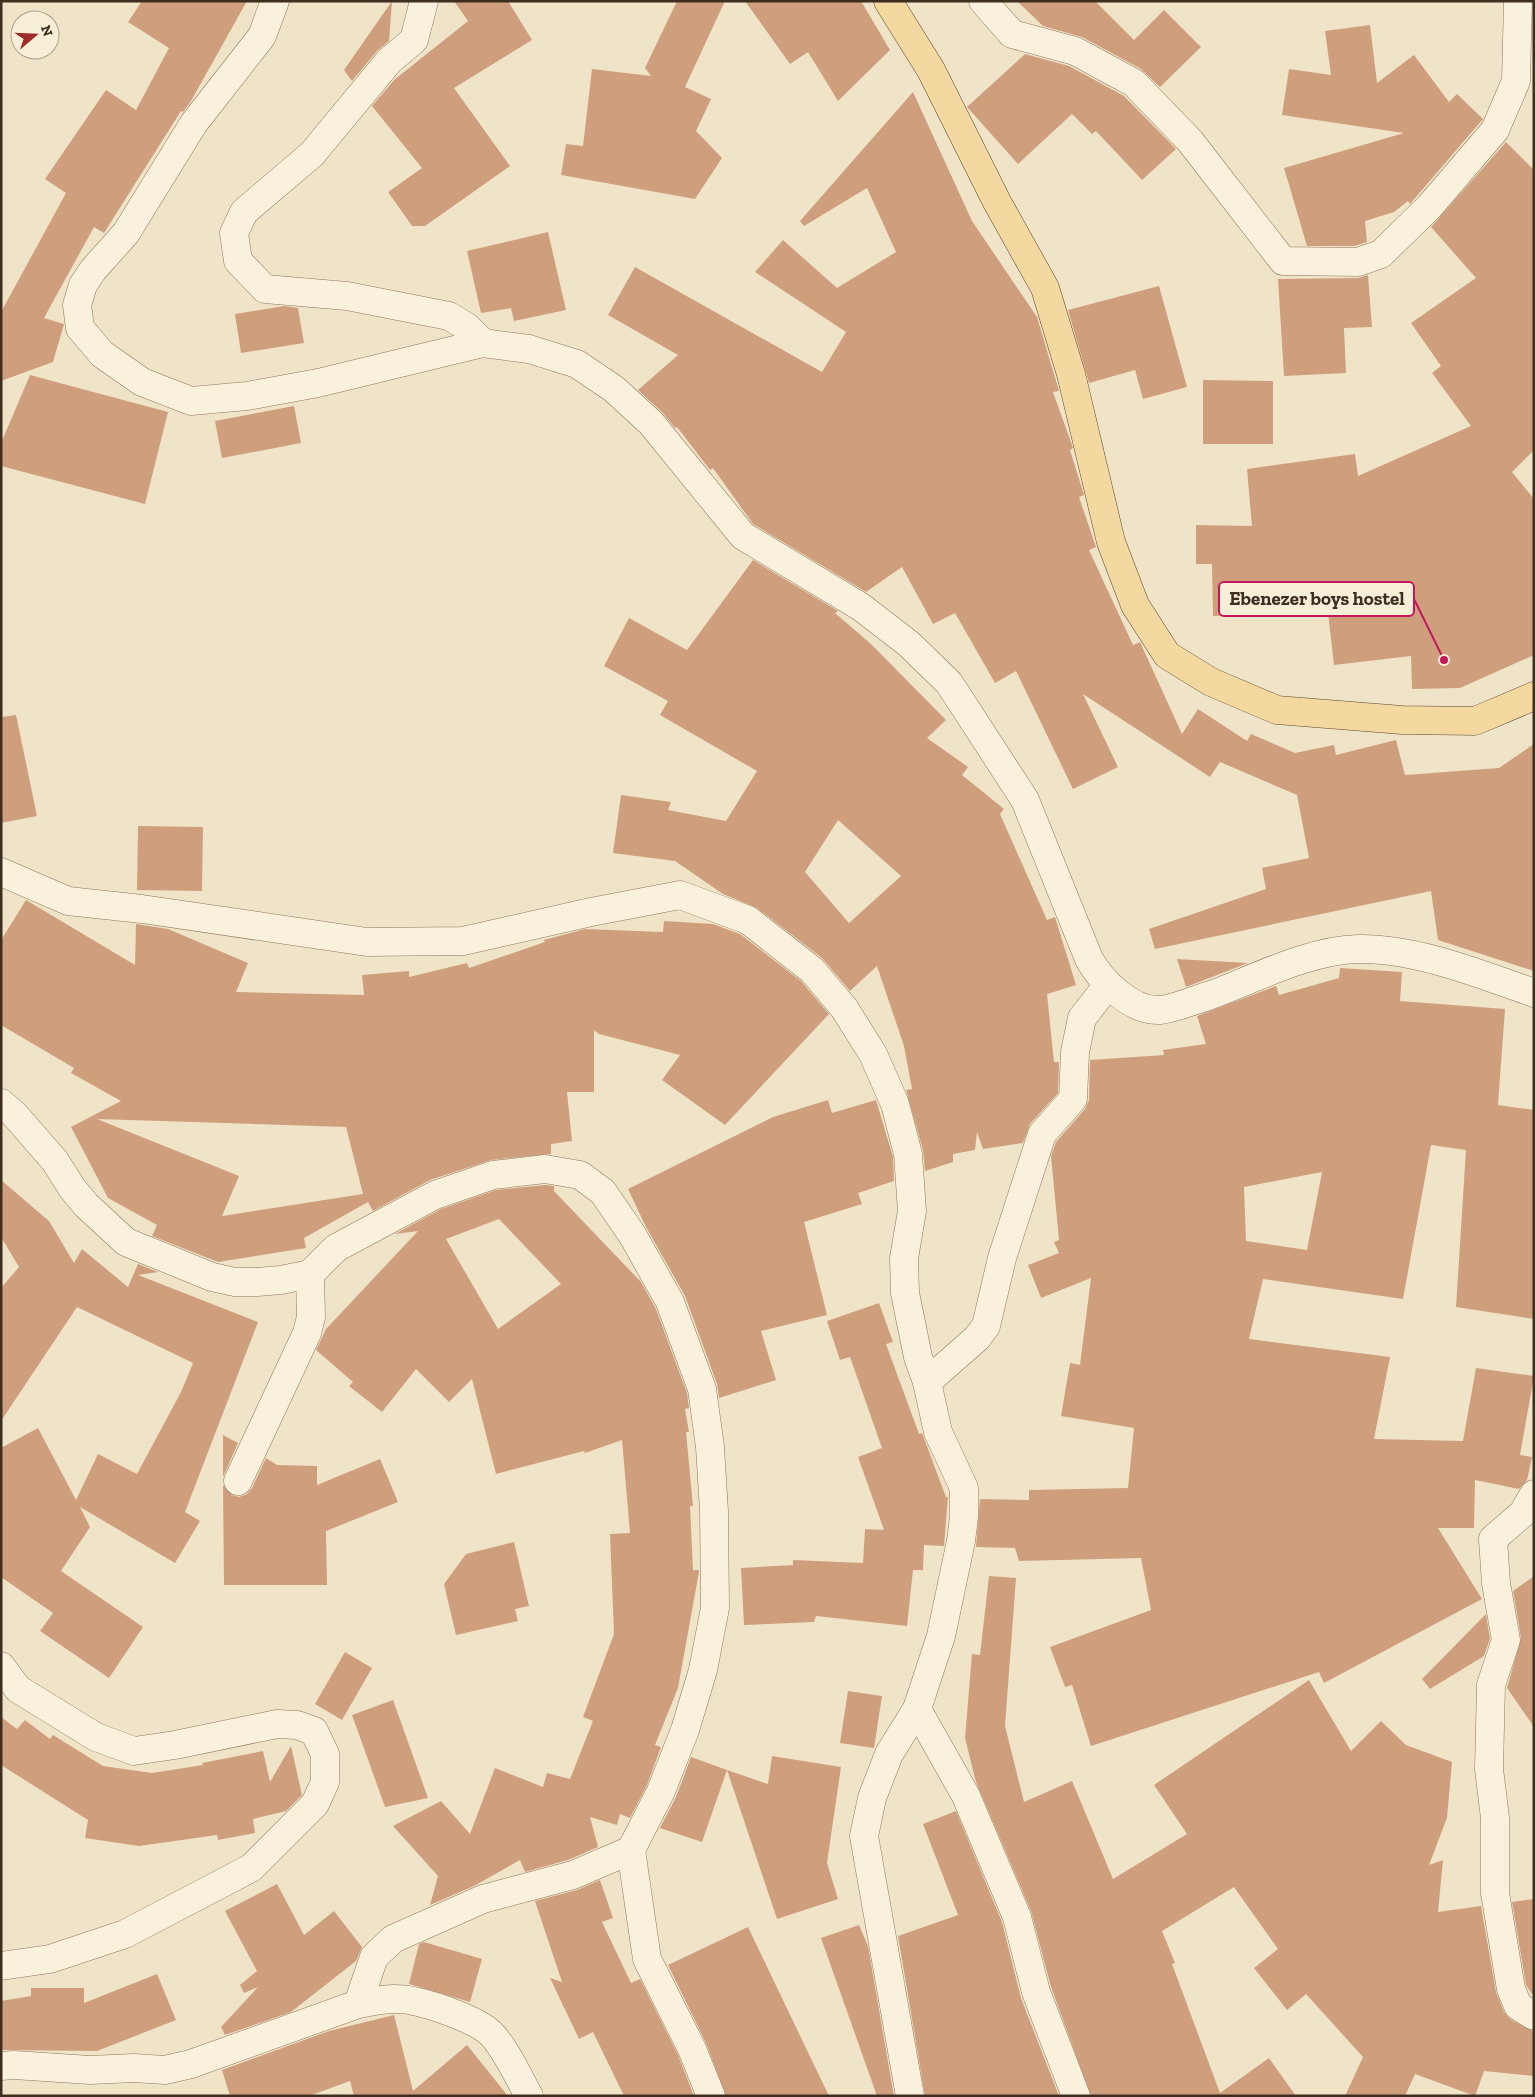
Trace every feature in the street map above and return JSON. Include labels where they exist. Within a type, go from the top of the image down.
[{"type":"main road","points":[[888,1],[931,70],[997,202],[1045,288],[1071,374],[1111,542],[1135,605],[1167,655],[1211,682],[1277,710],[1402,720],[1475,721],[1534,696]]},
{"type":"street","points":[[274,1],[262,36],[194,123],[126,233],[93,270],[83,285],[78,304],[80,328],[102,354],[142,382],[191,401],[247,396],[318,383],[483,343],[529,349],[577,364],[614,389],[650,423],[743,536],[861,607],[909,644],[948,683],[1026,800],[1089,959],[1097,973],[1108,985],[1136,1004],[1158,1010],[1181,1005],[1307,959],[1359,949],[1448,962],[1534,993]]},
{"type":"street","points":[[424,1],[414,40],[389,61],[312,154],[244,212],[234,233],[238,261],[265,289],[347,296],[449,316],[467,327],[483,343]]},
{"type":"street","points":[[983,1],[1012,34],[1075,52],[1134,82],[1190,141],[1283,261],[1358,262],[1381,254],[1430,206],[1496,130],[1516,81],[1518,1]]},
{"type":"street","points":[[1,872],[68,901],[142,909],[367,942],[463,941],[591,912],[680,895],[748,920],[812,970],[844,1008],[873,1054],[895,1104],[908,1154],[912,1211],[904,1258],[905,1293],[918,1358],[927,1382],[938,1432],[964,1488],[964,1517],[941,1636],[917,1709],[889,1754],[872,1798],[864,1836],[910,2096]]},
{"type":"street","points":[[927,1382],[977,1338],[986,1326],[1002,1258],[1042,1134],[1073,1099],[1075,1052],[1082,1018],[1108,985]]},
{"type":"street","points":[[1,1103],[14,1114],[55,1161],[72,1188],[86,1205],[126,1242],[212,1278],[235,1282],[281,1280],[310,1274],[336,1248],[435,1194],[493,1175],[545,1169],[580,1175],[603,1192],[633,1236],[670,1302],[702,1389],[710,1447],[714,1502],[715,1608],[703,1670],[685,1730],[661,1792],[631,1850],[647,1959],[692,2049],[711,2096]]},
{"type":"street","points":[[238,1481],[307,1333],[312,1317],[310,1274]]},
{"type":"street","points":[[1534,1494],[1523,1512],[1493,1539],[1496,1584],[1506,1640],[1491,1685],[1489,1761],[1495,1818],[1495,1893],[1511,1989],[1518,2006],[1534,2016]]},
{"type":"street","points":[[1,1666],[18,1689],[25,1694],[96,1737],[134,1751],[175,1745],[277,1724],[297,1725],[314,1731],[325,1754],[325,1782],[315,1804],[251,1868],[125,1934],[50,1960],[5,1961]]},
{"type":"street","points":[[917,1709],[966,1796],[1017,1917],[1036,1992],[1076,2096]]},
{"type":"street","points":[[358,2004],[374,1957],[393,1939],[483,1899],[573,1875],[631,1850]]},
{"type":"street","points":[[1,2066],[14,2065],[90,2070],[134,2068],[165,2070],[191,2064],[358,2004],[397,1998],[422,2004],[462,2018],[488,2031],[508,2058],[529,2096]]},
{"type":"building","points":[[142,1],[247,1],[191,101],[183,112],[181,111],[104,233],[94,227],[44,318],[64,324],[53,362],[1,381],[1,312],[66,193],[45,179],[106,90],[136,110],[169,48],[128,22]]},
{"type":"building","points":[[392,1],[389,41],[377,51],[352,81],[344,70]]},
{"type":"building","points":[[454,1],[508,1],[532,40],[454,88],[510,166],[425,226],[412,226],[388,192],[422,168],[372,106],[394,80],[468,21]]},
{"type":"building","points":[[677,1],[725,1],[685,87],[711,99],[696,131],[722,158],[695,199],[561,175],[566,144],[583,146],[592,69],[651,76],[645,68]]},
{"type":"building","points":[[745,1],[861,1],[890,50],[838,101],[808,52],[790,64]]},
{"type":"building","points":[[1017,1],[1095,1],[1134,40],[1164,10],[1201,47],[1160,87],[1141,69],[1082,37],[1043,26]]},
{"type":"building","points":[[1370,25],[1377,83],[1414,55],[1449,102],[1457,94],[1483,119],[1410,204],[1408,201],[1394,212],[1365,221],[1367,242],[1355,246],[1307,246],[1284,168],[1404,133],[1282,115],[1289,69],[1331,75],[1325,31]]},
{"type":"building","points":[[1025,54],[1069,66],[1124,96],[1176,149],[1142,180],[1096,131],[1092,134],[1072,114],[1018,164],[967,107]]},
{"type":"building","points":[[913,92],[972,221],[1037,317],[1059,391],[1053,392],[1073,448],[1070,450],[1084,495],[1079,497],[1096,547],[1089,550],[1133,645],[1140,642],[1182,734],[1198,709],[1247,741],[1251,734],[1295,753],[1334,745],[1336,755],[1396,740],[1405,775],[1499,768],[1534,744],[1534,971],[1438,940],[1431,891],[1155,949],[1149,929],[1266,889],[1262,868],[1309,858],[1297,795],[1220,762],[1210,777],[1083,694],[1118,767],[1073,789],[1016,671],[995,683],[955,613],[933,624],[902,567],[866,592],[753,524],[713,468],[710,470],[677,427],[675,428],[662,412],[638,390],[678,355],[608,315],[635,267],[822,372],[846,332],[755,272],[783,240],[837,288],[896,252],[867,188],[804,226],[800,221]]},
{"type":"building","points":[[1506,142],[1534,170],[1534,450],[1512,472],[1534,499],[1534,655],[1460,688],[1412,689],[1411,656],[1334,665],[1327,604],[1265,611],[1265,615],[1213,616],[1212,564],[1196,564],[1196,525],[1252,526],[1247,469],[1355,454],[1358,476],[1471,426],[1432,373],[1441,366],[1411,323],[1476,278],[1431,227]]},
{"type":"building","points":[[548,232],[566,310],[514,321],[511,308],[481,313],[467,251]]},
{"type":"building","points":[[1368,275],[1372,327],[1344,328],[1346,373],[1284,376],[1278,279],[1358,278]]},
{"type":"building","points":[[1159,286],[1187,387],[1143,399],[1135,370],[1089,383],[1068,310]]},
{"type":"building","points":[[284,306],[298,308],[304,343],[241,353],[235,314]]},
{"type":"building","points":[[30,375],[168,412],[145,504],[1,466],[1,443]]},
{"type":"building","points":[[1203,380],[1273,381],[1273,444],[1203,444]]},
{"type":"building","points":[[294,406],[301,443],[222,458],[215,421]]},
{"type":"building","points":[[753,560],[838,611],[835,613],[871,644],[946,720],[927,738],[968,767],[962,775],[1004,809],[1000,814],[1047,920],[1055,917],[1076,985],[1047,994],[1054,1062],[1059,1062],[1058,1093],[1030,1124],[1023,1143],[983,1149],[977,1132],[975,1150],[953,1154],[953,1162],[925,1171],[923,1150],[906,1090],[912,1089],[904,1046],[877,966],[850,991],[822,958],[757,908],[723,894],[675,861],[613,853],[621,795],[671,802],[668,810],[726,821],[757,771],[660,715],[668,701],[604,666],[629,618],[687,650]],"holes":[[[838,820],[901,876],[849,923],[805,872]]]},
{"type":"building","points":[[16,715],[37,816],[1,823],[1,717]]},
{"type":"building","points":[[138,826],[203,827],[202,891],[137,890]]},
{"type":"building","points":[[26,900],[135,965],[136,924],[168,929],[248,963],[236,992],[364,995],[362,975],[409,971],[409,977],[467,963],[469,968],[545,942],[544,940],[585,929],[663,932],[664,921],[713,924],[740,934],[801,981],[829,1014],[725,1125],[662,1080],[680,1055],[599,1034],[594,1030],[594,1092],[567,1092],[572,1141],[551,1144],[551,1154],[491,1160],[430,1180],[373,1211],[368,1202],[304,1238],[306,1248],[218,1262],[152,1236],[157,1225],[108,1198],[71,1127],[121,1101],[71,1073],[74,1068],[1,1025],[1,940]],"holes":[[[97,1119],[346,1127],[363,1194],[222,1216],[239,1176]]]},
{"type":"building","points":[[1177,959],[1248,963],[1186,987]]},
{"type":"building","points":[[1340,968],[1402,972],[1400,1001],[1505,1009],[1498,1105],[1534,1110],[1534,1319],[1456,1307],[1466,1150],[1431,1145],[1403,1299],[1263,1279],[1249,1339],[1390,1357],[1374,1439],[1463,1441],[1476,1368],[1534,1376],[1520,1455],[1532,1457],[1527,1480],[1519,1489],[1475,1480],[1474,1528],[1438,1528],[1482,1599],[1324,1683],[1319,1672],[1091,1746],[1072,1685],[1065,1687],[1050,1647],[1151,1610],[1141,1558],[1019,1561],[1015,1548],[976,1547],[980,1499],[1029,1500],[1029,1490],[1128,1488],[1134,1428],[1061,1416],[1070,1363],[1080,1365],[1091,1278],[1041,1298],[1028,1265],[1059,1253],[1054,1242],[1059,1240],[1051,1156],[1056,1142],[1085,1109],[1089,1100],[1090,1060],[1164,1055],[1163,1050],[1206,1044],[1197,1016],[1276,986],[1279,995],[1339,978]],"holes":[[[1322,1172],[1307,1250],[1246,1241],[1244,1187]]]},
{"type":"building","points":[[828,1100],[832,1113],[876,1100],[893,1157],[894,1181],[858,1193],[862,1204],[804,1222],[827,1315],[761,1331],[776,1380],[719,1398],[717,1384],[685,1296],[646,1227],[628,1189],[773,1117]]},
{"type":"building","points":[[1,1180],[49,1221],[74,1263],[82,1249],[128,1287],[138,1264],[158,1272],[138,1275],[258,1322],[185,1512],[200,1521],[175,1563],[80,1507],[90,1527],[61,1571],[143,1627],[109,1678],[40,1631],[53,1613],[1,1577],[1,1448],[38,1428],[76,1500],[98,1454],[137,1474],[181,1392],[193,1363],[77,1307],[1,1421],[1,1288],[19,1267],[1,1237]]},
{"type":"building","points":[[545,1185],[554,1186],[554,1191],[641,1282],[656,1309],[687,1393],[689,1408],[685,1409],[689,1432],[686,1432],[693,1506],[690,1506],[693,1570],[699,1570],[699,1572],[678,1688],[655,1745],[661,1747],[647,1785],[630,1818],[620,1814],[617,1825],[590,1817],[598,1847],[568,1860],[525,1872],[520,1860],[474,1886],[430,1905],[438,1876],[393,1826],[441,1801],[470,1834],[495,1768],[543,1787],[547,1773],[570,1779],[593,1721],[583,1717],[614,1634],[610,1534],[630,1533],[622,1440],[585,1453],[584,1451],[496,1474],[472,1379],[449,1402],[416,1369],[382,1412],[349,1386],[353,1382],[316,1350],[326,1329],[418,1231],[395,1234],[441,1209],[496,1190]],"holes":[[[499,1219],[561,1284],[498,1329],[446,1239]]]},
{"type":"building","points":[[879,1303],[893,1342],[886,1344],[919,1434],[922,1433],[946,1497],[948,1497],[944,1546],[924,1545],[923,1570],[913,1570],[907,1626],[816,1616],[814,1622],[744,1625],[741,1568],[793,1565],[793,1560],[863,1563],[865,1529],[884,1530],[858,1457],[882,1448],[850,1357],[840,1360],[827,1321]]},
{"type":"building","points":[[223,1435],[238,1443],[223,1477]]},
{"type":"building","points":[[266,1458],[277,1465],[317,1466],[317,1485],[380,1459],[398,1502],[326,1531],[327,1585],[224,1585],[223,1485],[232,1495],[239,1497],[247,1494],[252,1488]]},
{"type":"building","points":[[514,1542],[529,1606],[515,1609],[518,1621],[456,1635],[444,1584],[466,1554]]},
{"type":"building","points":[[989,1576],[1016,1578],[1005,1726],[1024,1802],[1072,1781],[1113,1879],[1187,1834],[1154,1785],[1309,1680],[1351,1751],[1381,1721],[1406,1745],[1452,1762],[1447,1818],[1429,1865],[1443,1860],[1438,1912],[1481,1906],[1496,1992],[1504,2012],[1510,2019],[1534,2032],[1534,2076],[1484,2071],[1475,2096],[1415,2074],[1405,2096],[1345,2096],[1363,2057],[1306,1994],[1287,2010],[1254,1968],[1278,1949],[1234,1887],[1162,1931],[1175,1963],[1172,1964],[1220,2093],[1269,2058],[1296,2096],[1091,2096],[1051,1987],[1031,1911],[976,1782],[965,1738],[972,1654],[980,1655]]},
{"type":"building","points":[[1534,1576],[1534,1727],[1507,1688],[1521,1638],[1513,1591]]},
{"type":"building","points":[[1486,1614],[1490,1639],[1484,1656],[1430,1689],[1422,1679]]},
{"type":"building","points":[[345,1652],[372,1668],[342,1720],[315,1704]]},
{"type":"building","points":[[848,1691],[882,1696],[874,1748],[840,1743]]},
{"type":"building","points":[[393,1700],[428,1798],[385,1807],[352,1715]]},
{"type":"building","points":[[1,1717],[17,1729],[25,1720],[50,1739],[53,1735],[103,1766],[152,1773],[203,1765],[202,1763],[263,1751],[270,1782],[291,1746],[302,1795],[286,1811],[253,1819],[255,1833],[218,1840],[217,1835],[139,1846],[85,1838],[88,1820],[1,1765]]},
{"type":"building","points":[[772,1756],[841,1767],[827,1863],[838,1899],[777,1919],[727,1770],[768,1784]]},
{"type":"building","points":[[691,1757],[727,1770],[702,1842],[660,1828],[676,1797]]},
{"type":"building","points":[[956,1811],[1002,1922],[1021,1998],[1059,2096],[925,2096],[898,1936],[958,1915],[923,1824]]},
{"type":"building","points":[[600,1880],[613,1918],[602,1922],[631,1983],[640,1979],[678,2055],[694,2096],[624,2096],[593,2032],[579,2039],[550,1978],[562,1982],[535,1901],[577,1890]]},
{"type":"building","points":[[277,1884],[304,1935],[334,1911],[362,1947],[356,1961],[291,2012],[225,2035],[221,2027],[258,1987],[244,1993],[240,1985],[257,1971],[225,1911]]},
{"type":"building","points":[[1534,1899],[1534,1997],[1526,1985],[1512,1902]]},
{"type":"building","points":[[859,1925],[868,1946],[894,2096],[877,2096],[821,1938]]},
{"type":"building","points":[[748,1927],[829,2096],[726,2096],[706,2043],[668,1965]]},
{"type":"building","points":[[424,1942],[482,1959],[470,2002],[409,1984],[419,1944]]},
{"type":"building","points":[[157,1974],[176,2020],[97,2051],[1,2050],[1,2001],[31,1996],[31,1988],[84,1988],[84,2003]]},
{"type":"building","points":[[394,2015],[413,2091],[467,2045],[508,2096],[354,2096],[350,2081],[309,2096],[230,2096],[222,2070],[329,2031]]},
{"type":"place","name":"Ebenezer boys hostel","points":[[1444,660]]}]
